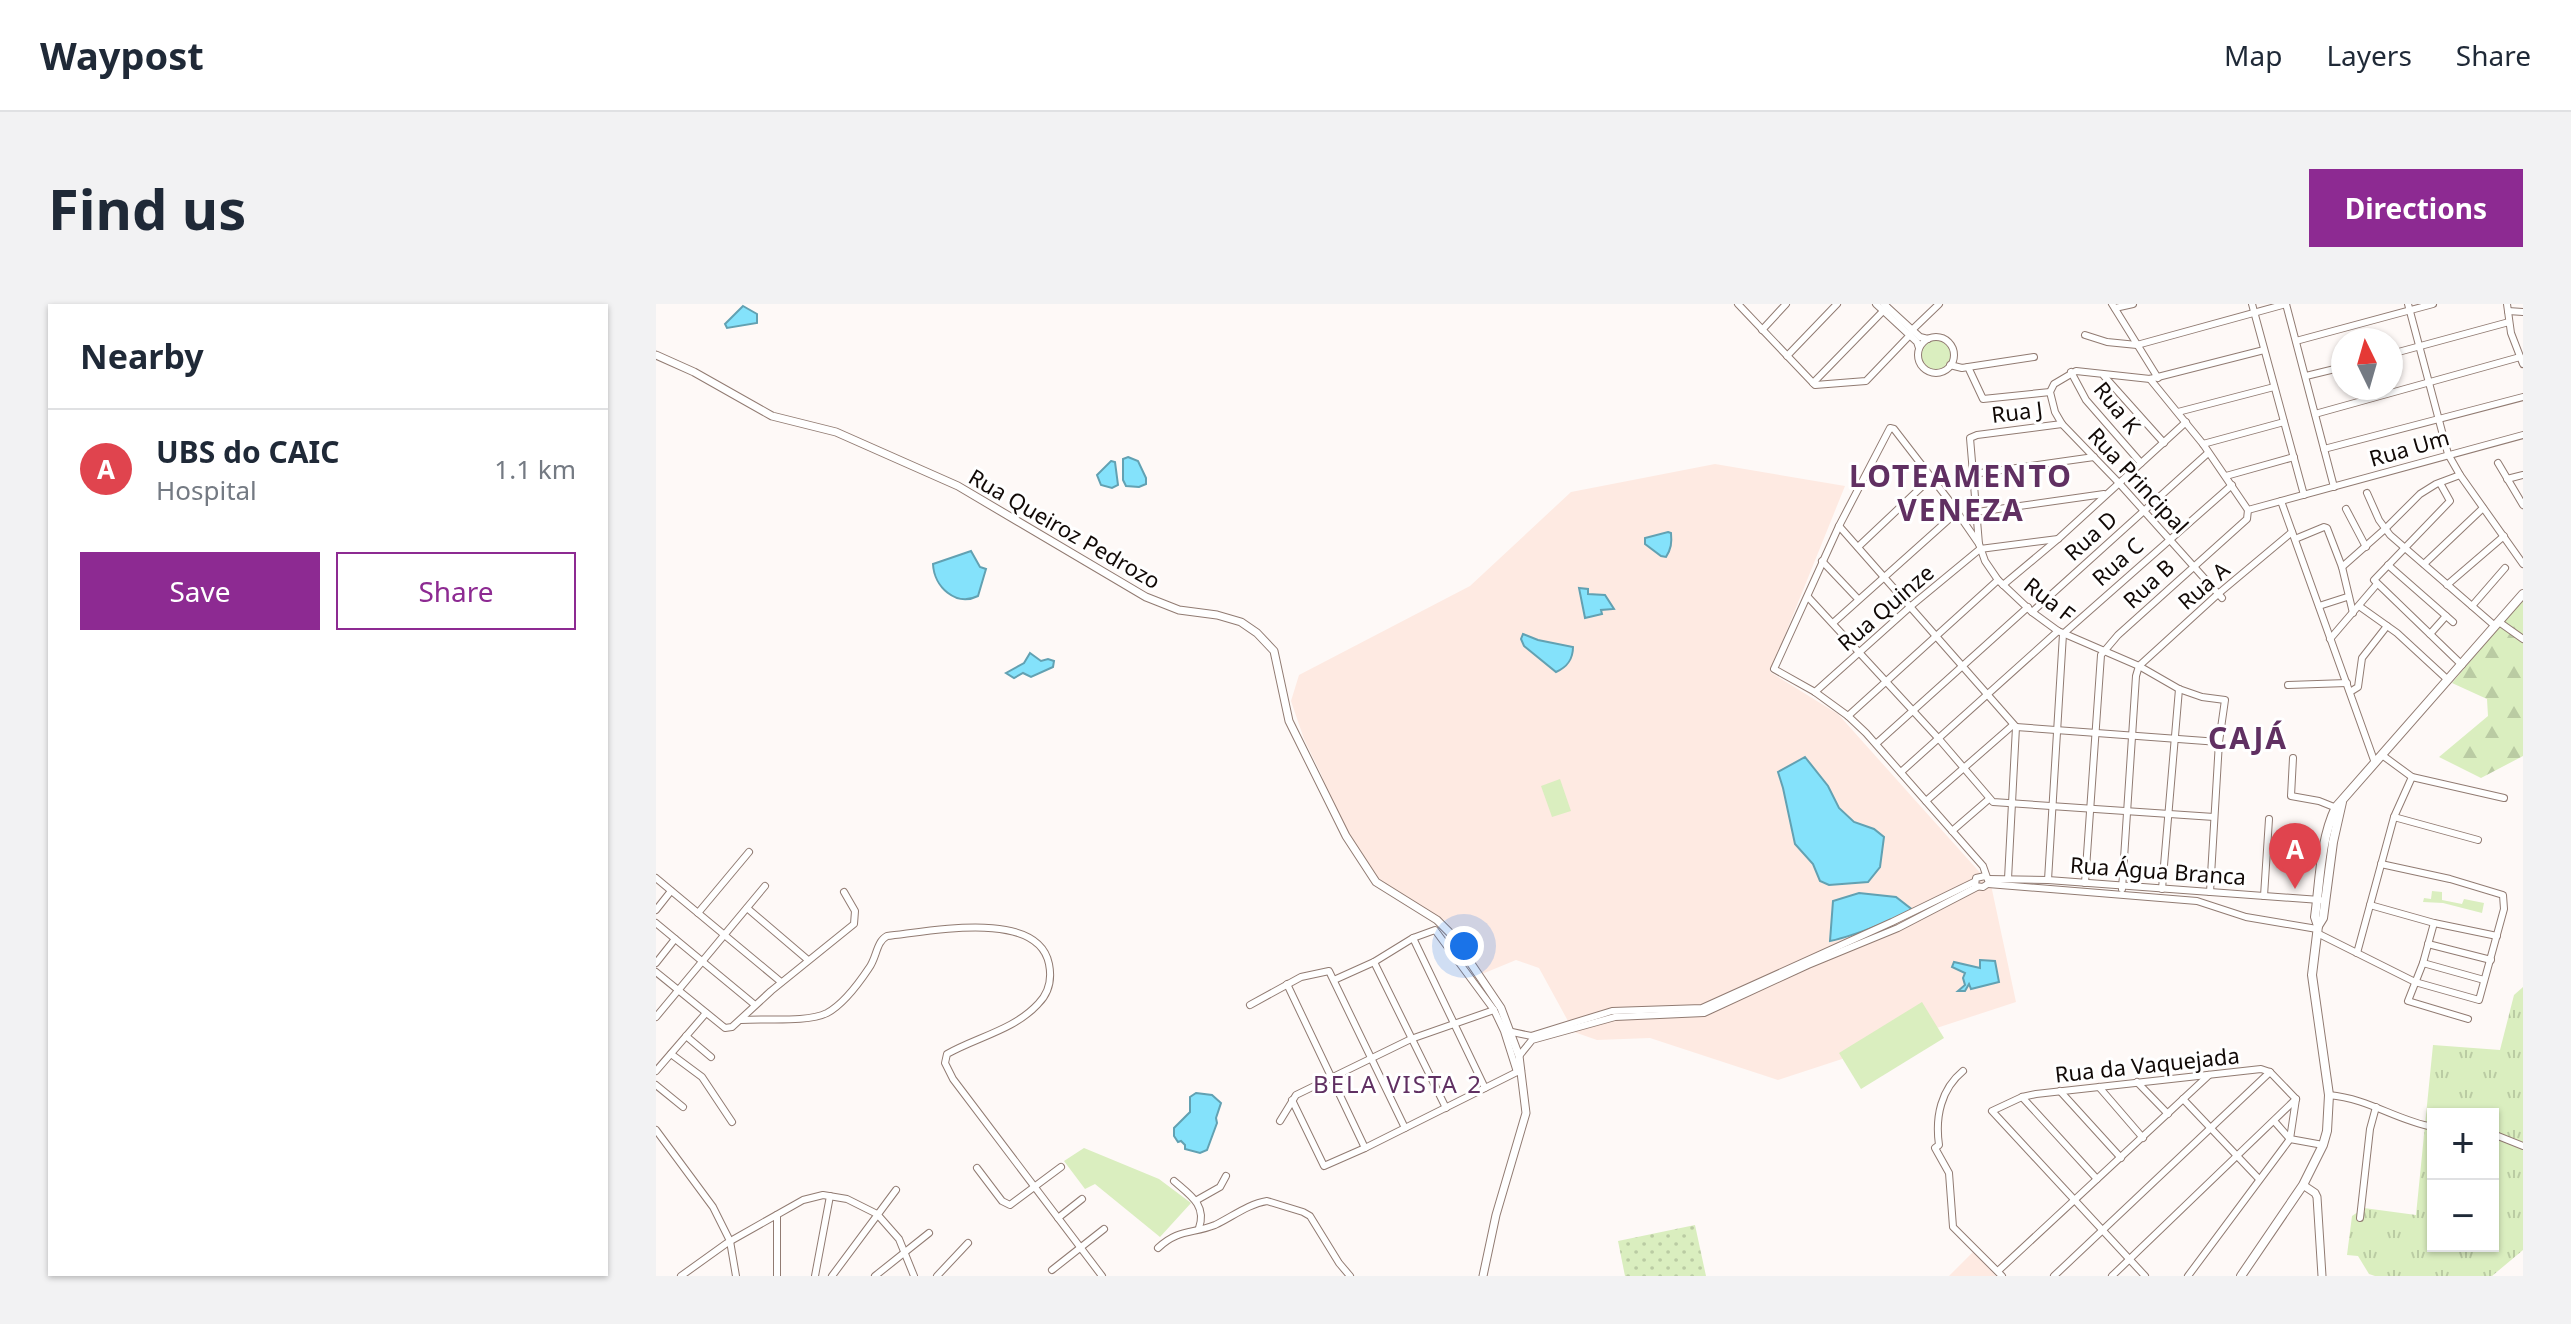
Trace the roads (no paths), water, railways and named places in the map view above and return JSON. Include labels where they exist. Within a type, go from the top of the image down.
[{"type":"main road","points":[[2241,1276],[2303,1185],[2327,1131],[2329,1095],[2312,975],[2317,929],[2315,917],[2321,901],[2326,840],[2340,806],[2523,594]]},
{"type":"street","points":[[1738,304],[1813,383],[1823,386],[1866,381],[1939,304]]},
{"type":"street","points":[[1762,330],[1786,304]]},
{"type":"street","points":[[1787,356],[1837,304]]},
{"type":"street","points":[[1876,304],[1885,307],[1911,333],[1919,348],[1918,360],[1926,370],[1937,373],[1950,365],[1954,357],[1950,345],[1940,338],[1928,339],[1911,333]]},
{"type":"street","points":[[2133,304],[2113,306],[2154,379],[2248,510],[2281,501],[2375,763]]},
{"type":"street","points":[[2252,304],[2304,495]]},
{"type":"street","points":[[2085,335],[2107,342],[2137,345],[2286,304],[2334,487]]},
{"type":"street","points":[[2296,341],[2409,307],[2433,304]]},
{"type":"street","points":[[1813,383],[1885,307]]},
{"type":"street","points":[[2409,307],[2448,454],[2523,564]]},
{"type":"street","points":[[2315,414],[2521,360],[2514,343],[2508,308],[2523,312]]},
{"type":"street","points":[[2403,351],[2509,322]]},
{"type":"street","points":[[1919,348],[1928,339]]},
{"type":"street","points":[[2514,343],[2523,340]]},
{"type":"street","points":[[1968,367],[1983,399],[2050,392],[2054,384],[2071,372],[2154,379],[2264,350]]},
{"type":"street","name":"Rua Queiroz Pedrozo","points":[[656,355],[694,372],[772,416],[836,432],[958,486],[1146,597],[1179,610],[1217,615],[1249,625],[1274,651],[1289,721],[1346,836],[1376,882],[1437,920],[1451,934],[1512,1032],[1519,1056],[1526,1113],[1487,1248],[1483,1276]]},
{"type":"street","points":[[1950,365],[1968,367],[2034,357]]},
{"type":"street","points":[[2306,376],[2331,370]]},
{"type":"street","name":"Rua K","points":[[2071,372],[2086,400],[2141,463]]},
{"type":"street","points":[[2104,376],[2164,443]]},
{"type":"street","points":[[2178,412],[2274,387]]},
{"type":"street","name":"Rua Principal","points":[[2050,392],[2062,424],[2220,596]]},
{"type":"street","points":[[2324,449],[2523,397]]},
{"type":"street","points":[[1848,716],[2001,582],[2058,539],[2186,422]]},
{"type":"street","points":[[2203,444],[2284,422]]},
{"type":"street","name":"Rua J","points":[[1977,435],[2062,424]]},
{"type":"street","points":[[1987,880],[1983,866],[1877,743],[1848,716],[1815,692],[1774,669],[1822,561],[1890,428],[1932,477],[1979,546],[2058,539]]},
{"type":"street","name":"Rua F","points":[[1977,435],[1970,441],[1979,546],[1985,561],[2001,582],[2030,610],[2060,632],[2139,666],[2179,689],[2202,697],[2225,700],[2219,742]]},
{"type":"street","name":"Rua Um","points":[[2281,501],[2523,435]]},
{"type":"street","name":"Rua D","points":[[1877,743],[2208,453]]},
{"type":"street","points":[[1973,474],[2094,457]]},
{"type":"street","points":[[2226,476],[2294,457]]},
{"type":"street","points":[[2498,463],[2523,505]]},
{"type":"street","points":[[2353,613],[2342,567],[2420,494],[2460,475]]},
{"type":"street","points":[[2507,479],[2523,475]]},
{"type":"street","points":[[1858,547],[1932,477]]},
{"type":"street","points":[[2330,639],[2359,606],[2388,565],[2450,501],[2440,483]]},
{"type":"street","name":"Rua C","points":[[1901,772],[2232,485]]},
{"type":"street","points":[[2367,493],[2385,529],[2405,548],[2472,606],[2523,639]]},
{"type":"street","points":[[1977,512],[2105,494]]},
{"type":"street","points":[[2424,564],[2483,508]]},
{"type":"street","points":[[2346,509],[2366,547]]},
{"type":"street","name":"Rua B","points":[[2104,651],[2247,519],[2248,510]]},
{"type":"street","points":[[1833,623],[1957,512]]},
{"type":"street","points":[[1839,526],[2015,726],[2008,879]]},
{"type":"street","name":"Rua A","points":[[2139,666],[2293,535],[2326,527],[2342,567]]},
{"type":"street","points":[[2447,585],[2504,536]]},
{"type":"street","name":"Rua Quinze","points":[[1815,692],[1979,546]]},
{"type":"street","points":[[1822,561],[1858,599]]},
{"type":"street","points":[[2388,565],[2453,622]]},
{"type":"street","points":[[2472,606],[2505,568]]},
{"type":"street","points":[[2376,582],[2462,665]]},
{"type":"street","points":[[1808,597],[1993,802],[2214,817]]},
{"type":"street","points":[[2319,606],[2347,597]]},
{"type":"street","points":[[2359,606],[2387,626],[2448,680]]},
{"type":"street","points":[[2430,634],[2446,616]]},
{"type":"street","points":[[2350,692],[2358,687],[2362,658],[2387,626]]},
{"type":"street","points":[[2048,880],[2060,632]]},
{"type":"street","points":[[2085,883],[2100,660],[2104,651]]},
{"type":"street","points":[[2123,895],[2139,666]]},
{"type":"street","points":[[2288,685],[2347,683]]},
{"type":"street","points":[[2162,889],[2179,689]]},
{"type":"street","points":[[1926,801],[2015,726],[2219,742],[2207,892],[2223,908]]},
{"type":"street","points":[[2382,755],[2412,777],[2504,798]]},
{"type":"street","points":[[2293,758],[2292,797],[2340,806]]},
{"type":"street","points":[[2357,953],[2394,817],[2412,777]]},
{"type":"street","points":[[1952,831],[1989,799]]},
{"type":"street","points":[[2394,817],[2478,840]]},
{"type":"street","points":[[2264,896],[2269,819]]},
{"type":"street","points":[[698,913],[749,852]]},
{"type":"street","points":[[1519,1056],[1532,1040],[1615,1017],[1704,1013],[1898,928],[1976,884],[1978,877],[2197,901],[2246,917],[2317,929],[2415,982],[2479,1000],[2504,909],[2503,895],[2450,879],[2381,864]]},
{"type":"street","points":[[656,878],[781,982]]},
{"type":"street","name":"Rua Água Branca","points":[[1987,880],[2048,880],[2321,901]]},
{"type":"street","points":[[1512,1032],[1531,1036],[1612,1011],[1702,1008],[1976,884]]},
{"type":"street","points":[[656,1017],[765,886]]},
{"type":"street","points":[[656,910],[671,891]]},
{"type":"street","points":[[656,972],[729,1028],[854,924],[855,911],[844,892]]},
{"type":"street","points":[[2370,905],[2497,936]]},
{"type":"street","points":[[747,908],[808,960]]},
{"type":"street","points":[[656,923],[755,1005]]},
{"type":"street","points":[[2434,923],[2408,1001],[2468,1019]]},
{"type":"street","points":[[741,1020],[803,1017],[831,1011],[862,977],[875,958],[879,942],[887,936],[994,928],[1024,935],[1043,949],[1049,959],[1051,975],[1044,997],[1036,1007],[999,1031],[947,1054],[945,1063],[953,1079],[1102,1276]]},
{"type":"street","points":[[1292,1100],[1324,1166],[1519,1071],[1497,1009],[1438,932],[1431,931],[1413,938],[1374,962],[1334,980]]},
{"type":"street","points":[[1413,938],[1485,1088]]},
{"type":"street","points":[[656,963],[675,939]]},
{"type":"street","points":[[2428,944],[2491,960]]},
{"type":"street","points":[[1374,962],[1446,1108]]},
{"type":"street","points":[[2423,963],[2484,980]]},
{"type":"street","points":[[1250,1005],[1287,984],[1314,973],[1329,971],[1405,1128]]},
{"type":"street","points":[[1287,984],[1365,1148]]},
{"type":"street","points":[[1280,1121],[1296,1095],[1411,1039],[1497,1009]]},
{"type":"street","points":[[656,1071],[706,1013]]},
{"type":"street","points":[[686,1036],[711,1057]]},
{"type":"street","points":[[671,1054],[702,1077],[732,1122]]},
{"type":"street","name":"Rua da Vaquejada","points":[[2075,1199],[1992,1111],[2022,1097],[2060,1091],[2264,1069],[2296,1099]]},
{"type":"street","points":[[1963,1071],[1952,1079],[1942,1098],[1939,1145],[1935,1148],[1949,1173],[1953,1227],[2000,1274],[2075,1199],[2210,1075]]},
{"type":"street","points":[[2054,1276],[2270,1072]]},
{"type":"street","points":[[2137,1082],[2168,1114]]},
{"type":"street","points":[[656,1085],[683,1107]]},
{"type":"street","points":[[2099,1087],[2143,1138]]},
{"type":"street","points":[[2060,1091],[2121,1158]]},
{"type":"street","points":[[2329,1095],[2359,1099],[2415,1124],[2427,1126]]},
{"type":"street","points":[[2022,1097],[2097,1179]]},
{"type":"street","points":[[2183,1099],[2259,1179]]},
{"type":"street","points":[[2112,1276],[2296,1099]]},
{"type":"street","points":[[2188,1276],[2290,1139],[2296,1099]]},
{"type":"street","points":[[2360,1218],[2370,1129],[2376,1107]]},
{"type":"street","points":[[2275,1122],[2290,1139],[2323,1145]]},
{"type":"street","points":[[656,1130],[713,1207],[730,1241],[736,1276]]},
{"type":"street","points":[[2499,1136],[2523,1146]]},
{"type":"street","points":[[977,1168],[1006,1204],[1012,1204],[1061,1167]]},
{"type":"street","points":[[1197,1200],[1220,1187],[1226,1176]]},
{"type":"street","points":[[1174,1181],[1197,1200],[1202,1219],[1199,1228]]},
{"type":"street","points":[[2303,1185],[2317,1197],[2322,1276]]},
{"type":"street","points":[[832,1276],[896,1190]]},
{"type":"street","points":[[815,1276],[830,1196]]},
{"type":"street","points":[[681,1276],[730,1241],[803,1200],[830,1196],[847,1199],[877,1214],[891,1228],[914,1276]]},
{"type":"street","points":[[1058,1218],[1082,1199]]},
{"type":"street","points":[[2075,1199],[2145,1276]]},
{"type":"street","points":[[1158,1248],[1171,1237],[1216,1224],[1267,1201],[1303,1212],[1314,1221],[1350,1276]]},
{"type":"street","points":[[777,1215],[777,1276]]},
{"type":"street","points":[[1052,1270],[1104,1229]]},
{"type":"street","points":[[875,1276],[929,1233]]},
{"type":"street","points":[[937,1276],[968,1243]]},
{"type":"street","points":[[694,1266],[698,1276]]},
{"type":"water","points":[[743,306],[757,314],[757,323],[727,328],[725,324]]},
{"type":"water","points":[[1128,457],[1138,461],[1146,484],[1126,486],[1123,459]]},
{"type":"water","points":[[1111,461],[1115,462],[1118,485],[1112,488],[1101,485],[1097,475]]},
{"type":"water","points":[[1671,533],[1671,543],[1666,557],[1645,544],[1645,538]]},
{"type":"water","points":[[971,551],[980,567],[986,569],[978,596],[970,599],[954,597],[937,580],[933,564]]},
{"type":"water","points":[[1579,588],[1588,589],[1588,594],[1605,595],[1614,609],[1601,610],[1602,614],[1585,618]]},
{"type":"water","points":[[1523,634],[1573,647],[1571,659],[1556,672],[1524,646],[1521,639]]},
{"type":"water","points":[[1030,653],[1041,661],[1054,661],[1053,667],[1031,677],[1023,673],[1014,678],[1006,673],[1024,663]]},
{"type":"water","points":[[1805,757],[1828,786],[1839,808],[1854,822],[1874,829],[1884,837],[1880,867],[1868,882],[1829,885],[1820,881],[1813,864],[1795,844],[1778,772]]},
{"type":"water","points":[[1859,893],[1896,897],[1914,911],[1830,941],[1833,901]]},
{"type":"water","points":[[1980,960],[1995,961],[1999,982],[1971,989],[1969,984],[1965,991],[1958,991],[1965,985],[1965,973],[1952,967],[1954,962],[1980,968]]},
{"type":"water","points":[[1196,1093],[1212,1095],[1221,1103],[1207,1150],[1200,1153],[1185,1149],[1185,1145],[1174,1136],[1174,1128],[1190,1112],[1190,1097]]},
{"type":"place","name":"UBS do CAIC","points":[[2295,889]]},
{"type":"district","name":"LOTEAMENTO VENEZA","points":[[1961,492]]},
{"type":"district","name":"CAJÁ","points":[[2248,737]]},
{"type":"district","name":"BELA VISTA 2","points":[[1398,1083]]}]
